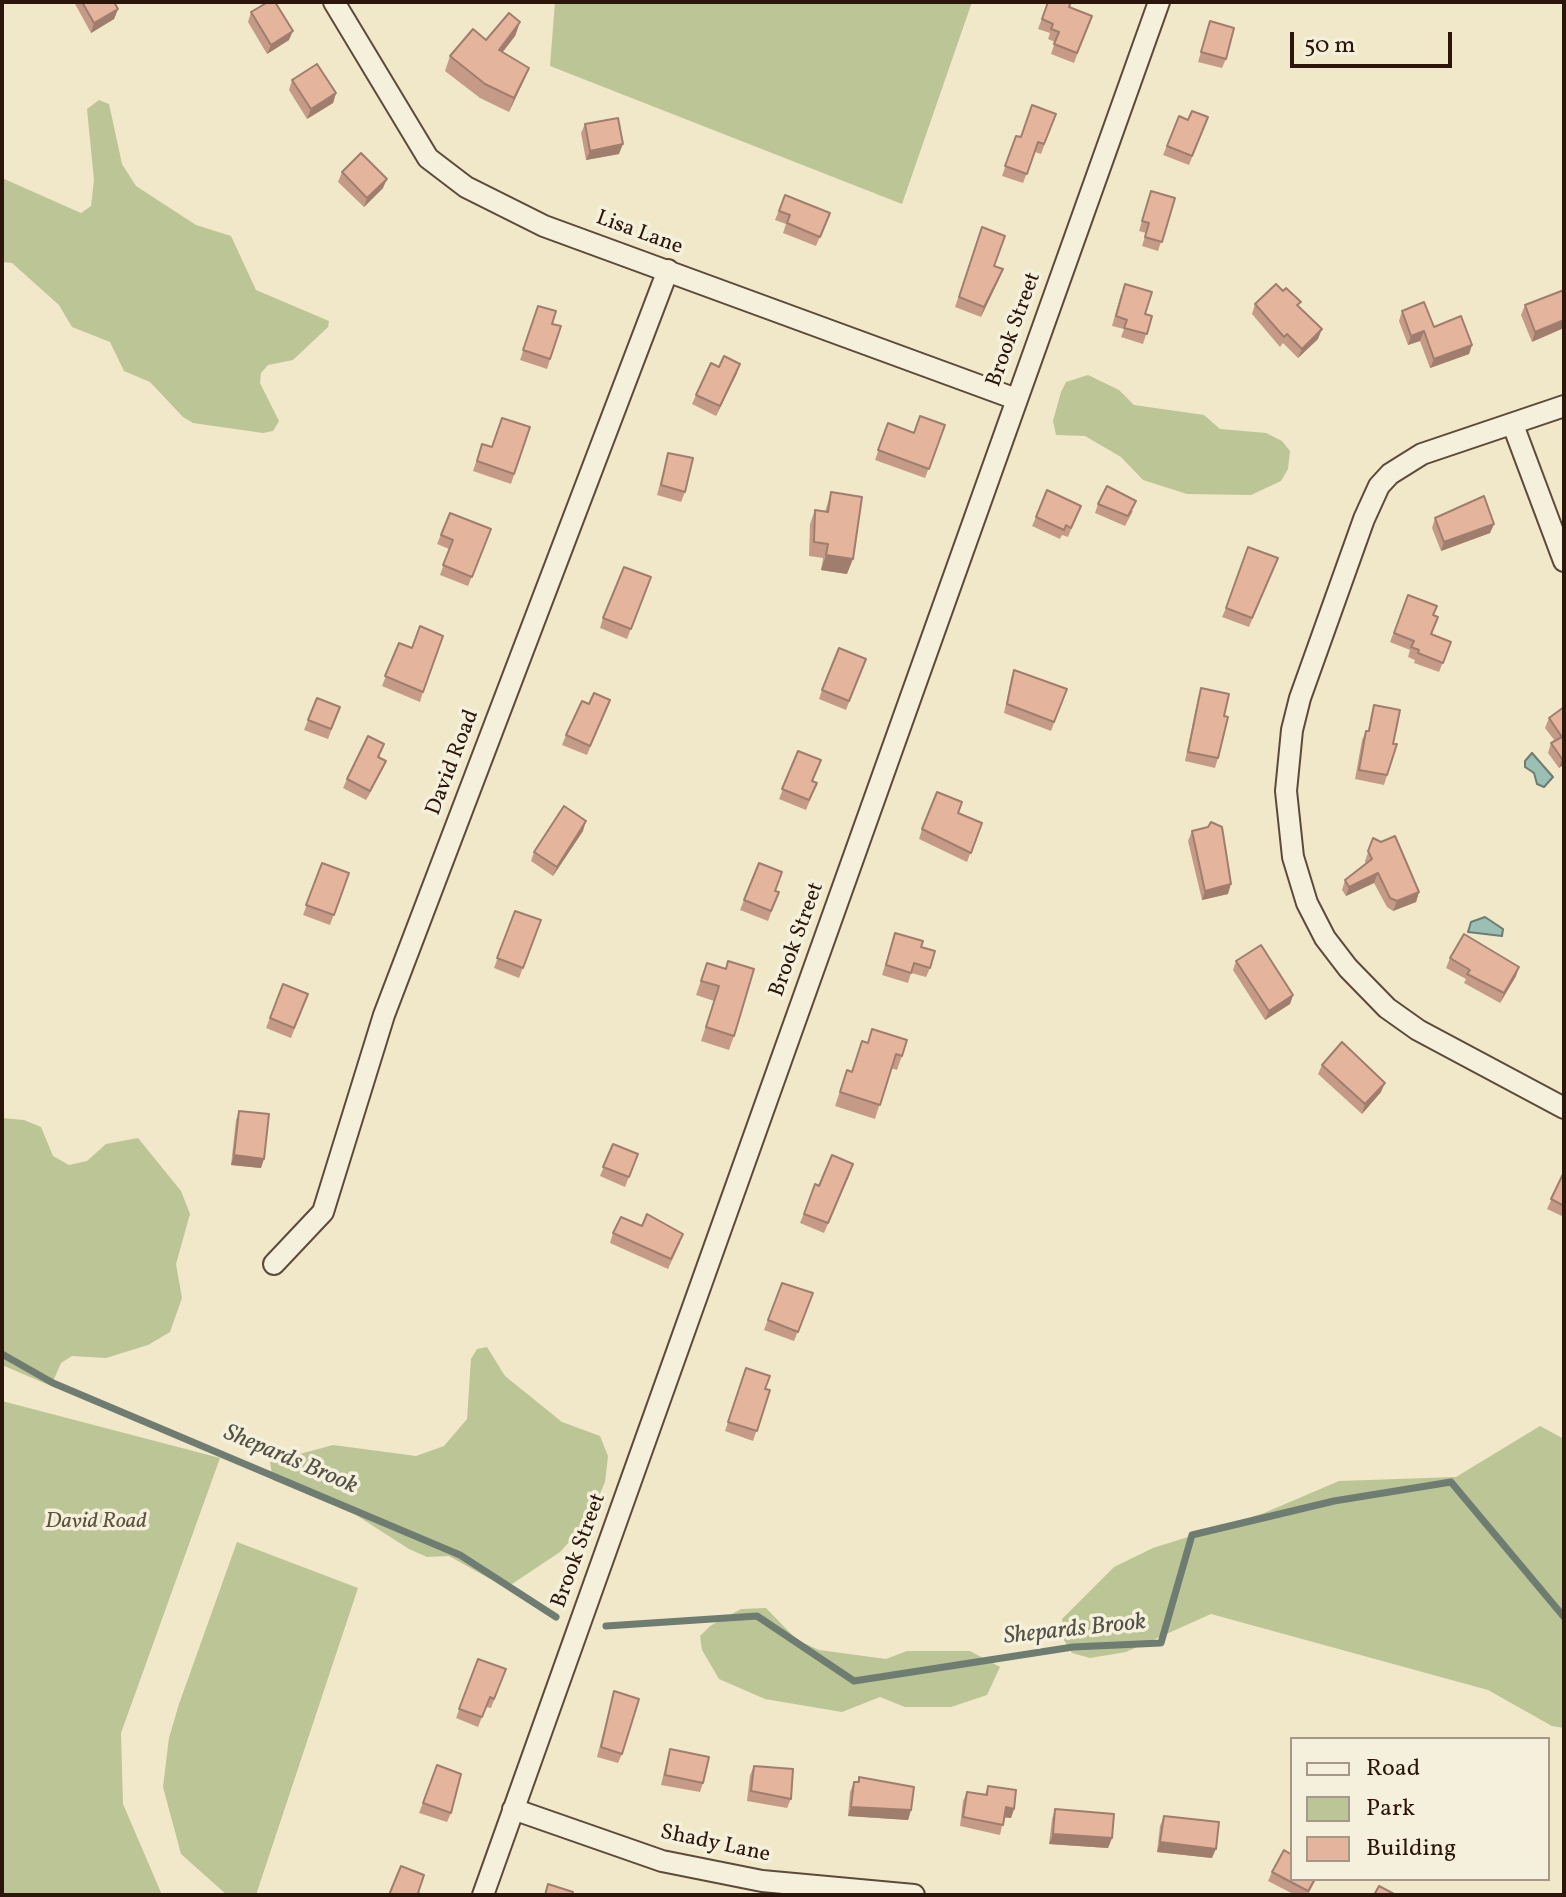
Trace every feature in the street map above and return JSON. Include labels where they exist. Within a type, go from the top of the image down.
[{"type":"street","name":"Lisa Lane","points":[[334,2],[428,158],[466,187],[544,226],[1016,399]]},
{"type":"street","name":"Brook Street","points":[[483,1895],[1159,2]]},
{"type":"street","name":"David Road","points":[[274,1264],[323,1212],[384,1015],[668,270]]},
{"type":"street","points":[[1564,406],[1438,448],[1393,472],[1375,494],[1300,698],[1286,766],[1290,840],[1307,903],[1332,948],[1387,1008],[1464,1057],[1564,1108]]},
{"type":"street","points":[[1513,425],[1564,561]]},
{"type":"street","name":"Shady Lane","points":[[513,1809],[662,1861],[762,1881],[828,1890],[914,1895]]},
{"type":"green space","points":[[555,2],[972,2],[902,204],[550,66]]},
{"type":"green space","points":[[99,100],[109,104],[122,164],[136,186],[196,225],[231,236],[256,290],[329,321],[328,327],[293,360],[268,365],[261,373],[260,383],[279,421],[273,431],[263,433],[193,423],[183,417],[150,382],[124,371],[110,342],[72,327],[59,305],[12,263],[2,262],[2,178],[81,213],[91,206],[94,180],[87,109]]},
{"type":"green space","points":[[1088,375],[1119,390],[1134,405],[1204,415],[1220,429],[1266,433],[1282,441],[1290,451],[1288,469],[1281,481],[1251,495],[1187,494],[1143,480],[1121,457],[1085,436],[1056,435],[1053,421],[1066,382]]},
{"type":"green space","points":[[2,1118],[24,1120],[41,1127],[53,1156],[69,1165],[87,1161],[106,1144],[138,1138],[181,1191],[190,1214],[176,1264],[182,1298],[170,1332],[148,1345],[106,1358],[72,1356],[61,1363],[51,1386],[2,1365]]},
{"type":"green space","points":[[487,1347],[505,1376],[562,1422],[600,1436],[608,1456],[605,1482],[588,1521],[560,1552],[512,1584],[490,1579],[449,1556],[427,1557],[356,1515],[273,1480],[270,1462],[333,1445],[416,1456],[444,1446],[467,1419],[471,1359],[477,1349]]},
{"type":"green space","name":"David Road","points":[[2,1401],[220,1458],[121,1733],[123,1804],[162,1895],[2,1895]]},
{"type":"green space","points":[[1540,1426],[1564,1439],[1564,1728],[1552,1726],[1488,1690],[1211,1614],[1126,1652],[1090,1658],[1072,1653],[1064,1640],[1062,1619],[1114,1567],[1153,1548],[1264,1513],[1339,1481],[1456,1477]]},
{"type":"green space","points":[[237,1542],[358,1588],[256,1895],[227,1895],[181,1854],[163,1787],[169,1738],[179,1704]]},
{"type":"green space","points":[[766,1608],[797,1640],[819,1650],[886,1659],[907,1651],[970,1651],[1000,1667],[987,1695],[951,1707],[905,1707],[880,1697],[842,1712],[765,1699],[719,1679],[702,1650],[700,1636],[710,1626],[741,1609]]},
{"type":"water","points":[[1532,753],[1553,777],[1544,787],[1537,784],[1534,773],[1525,767],[1525,761]]},
{"type":"water","points":[[1485,917],[1503,929],[1502,936],[1468,932],[1471,922]]},
{"type":"building","points":[[82,2],[114,2],[118,9],[94,23]]},
{"type":"building","points":[[268,2],[275,2],[293,31],[271,45],[251,12]]},
{"type":"building","points":[[1048,2],[1071,2],[1069,7],[1092,16],[1077,53],[1054,44],[1059,32],[1051,29],[1053,24],[1042,19]]},
{"type":"building","points":[[509,13],[520,22],[499,50],[529,68],[514,98],[485,84],[450,56],[473,29],[486,40]]},
{"type":"building","points":[[1210,21],[1234,28],[1226,59],[1201,52]]},
{"type":"building","points":[[317,64],[336,93],[311,109],[292,80]]},
{"type":"building","points":[[1032,105],[1056,114],[1044,144],[1038,142],[1027,174],[1005,166],[1016,136],[1021,137]]},
{"type":"building","points":[[1192,111],[1208,117],[1192,156],[1167,146],[1179,116],[1188,120]]},
{"type":"building","points":[[618,118],[623,144],[590,151],[585,124]]},
{"type":"building","points":[[361,153],[387,179],[367,198],[342,172]]},
{"type":"building","points":[[1151,191],[1175,198],[1162,242],[1145,237],[1149,223],[1142,221]]},
{"type":"building","points":[[785,195],[830,213],[820,237],[787,223],[790,215],[779,211]]},
{"type":"building","points":[[982,227],[1005,236],[994,266],[1003,269],[984,307],[959,297]]},
{"type":"building","points":[[1125,284],[1152,292],[1145,314],[1152,316],[1147,334],[1124,328],[1127,320],[1116,316]]},
{"type":"building","points":[[1276,284],[1283,291],[1286,288],[1301,302],[1297,305],[1322,329],[1302,349],[1287,334],[1284,337],[1255,304]]},
{"type":"building","points":[[1564,290],[1564,320],[1535,332],[1525,305]]},
{"type":"building","points":[[1424,302],[1434,327],[1461,316],[1472,345],[1434,359],[1424,331],[1411,336],[1402,311]]},
{"type":"building","points":[[538,306],[556,311],[552,324],[561,326],[550,359],[523,350]]},
{"type":"building","points":[[724,356],[740,364],[720,406],[696,395],[711,363],[719,367]]},
{"type":"building","points":[[920,416],[945,425],[929,469],[878,450],[888,423],[914,433]]},
{"type":"building","points":[[502,418],[530,427],[514,474],[477,461],[482,444],[492,447]]},
{"type":"building","points":[[668,453],[693,458],[685,492],[661,485]]},
{"type":"building","points":[[1107,486],[1136,501],[1128,516],[1098,504]]},
{"type":"building","points":[[1047,490],[1081,506],[1071,528],[1066,525],[1064,530],[1036,517]]},
{"type":"building","points":[[831,492],[862,497],[853,559],[826,555],[828,544],[814,542],[815,510],[828,512]]},
{"type":"building","points":[[1484,496],[1494,524],[1444,542],[1435,518]]},
{"type":"building","points":[[450,513],[491,529],[472,577],[443,565],[453,540],[441,535]]},
{"type":"building","points":[[1248,547],[1278,558],[1252,618],[1226,608]]},
{"type":"building","points":[[624,567],[651,577],[631,629],[603,618]]},
{"type":"building","points":[[1408,595],[1437,606],[1433,615],[1438,617],[1431,634],[1451,642],[1443,663],[1418,653],[1419,650],[1411,647],[1414,641],[1394,633]]},
{"type":"building","points":[[420,626],[443,636],[423,692],[385,676],[399,643],[412,648]]},
{"type":"building","points":[[839,648],[866,659],[849,701],[822,690]]},
{"type":"building","points":[[1014,670],[1067,689],[1054,722],[1007,704]]},
{"type":"building","points":[[1201,688],[1229,694],[1224,716],[1228,717],[1218,758],[1188,752]]},
{"type":"building","points":[[594,693],[610,700],[590,746],[566,735],[582,701],[589,704]]},
{"type":"building","points":[[317,698],[340,707],[331,729],[308,720]]},
{"type":"building","points":[[1374,705],[1400,710],[1393,744],[1397,744],[1387,775],[1359,770]]},
{"type":"building","points":[[1564,707],[1562,759],[1551,743],[1562,737],[1549,718]]},
{"type":"building","points":[[368,736],[384,744],[378,757],[386,761],[370,791],[347,779]]},
{"type":"building","points":[[798,751],[821,760],[812,781],[817,783],[809,800],[782,789]]},
{"type":"building","points":[[937,792],[962,802],[958,813],[982,823],[971,853],[922,829]]},
{"type":"building","points":[[564,806],[586,821],[557,867],[534,852]]},
{"type":"building","points":[[1211,822],[1222,827],[1231,884],[1205,891],[1192,831],[1208,827]]},
{"type":"building","points":[[1395,836],[1419,892],[1397,901],[1390,898],[1378,873],[1349,887],[1345,880],[1372,859],[1368,851],[1373,838],[1381,842]]},
{"type":"building","points":[[322,863],[349,873],[334,915],[306,905]]},
{"type":"building","points":[[759,863],[782,872],[775,891],[779,892],[771,911],[744,900]]},
{"type":"building","points":[[515,911],[541,920],[523,968],[497,958]]},
{"type":"building","points":[[895,933],[923,941],[921,947],[935,951],[930,968],[914,963],[911,973],[886,965]]},
{"type":"building","points":[[1464,934],[1519,967],[1504,993],[1467,974],[1470,970],[1450,958]]},
{"type":"building","points":[[1261,945],[1293,995],[1269,1011],[1236,961]]},
{"type":"building","points":[[728,961],[754,969],[734,1036],[706,1027],[719,986],[701,981],[707,963],[726,969]]},
{"type":"building","points":[[283,984],[308,994],[294,1028],[270,1018]]},
{"type":"building","points":[[872,1029],[907,1040],[902,1056],[896,1054],[880,1105],[840,1092],[847,1070],[852,1072],[862,1041],[868,1043]]},
{"type":"building","points":[[1342,1042],[1385,1083],[1365,1104],[1322,1065]]},
{"type":"building","points":[[239,1111],[269,1114],[264,1159],[234,1155]]},
{"type":"building","points":[[613,1144],[638,1154],[629,1177],[603,1167]]},
{"type":"building","points":[[832,1155],[853,1164],[828,1223],[804,1214],[815,1184],[819,1186]]},
{"type":"building","points":[[1564,1172],[1564,1206],[1551,1199]]},
{"type":"building","points":[[647,1214],[683,1234],[671,1259],[613,1233],[621,1217],[642,1226]]},
{"type":"building","points":[[782,1283],[813,1293],[798,1332],[768,1320]]},
{"type":"building","points":[[746,1368],[770,1376],[765,1389],[770,1390],[757,1431],[728,1422]]},
{"type":"building","points":[[478,1659],[506,1669],[494,1699],[490,1697],[482,1717],[459,1709]]},
{"type":"building","points":[[614,1691],[639,1699],[622,1754],[601,1747]]},
{"type":"building","points":[[670,1749],[709,1757],[703,1783],[665,1775]]},
{"type":"building","points":[[437,1765],[461,1774],[451,1813],[423,1803]]},
{"type":"building","points":[[754,1766],[793,1769],[791,1799],[751,1791]]},
{"type":"building","points":[[859,1777],[914,1787],[911,1810],[851,1807],[854,1782],[859,1782]]},
{"type":"building","points":[[988,1786],[1016,1790],[1014,1809],[1006,1807],[1003,1825],[963,1817],[967,1792],[987,1795]]},
{"type":"building","points":[[1055,1809],[1114,1814],[1112,1838],[1053,1834]]},
{"type":"building","points":[[1164,1816],[1219,1822],[1216,1849],[1160,1842]]},
{"type":"building","points":[[1284,1850],[1290,1854],[1290,1881],[1314,1881],[1308,1891],[1272,1872]]},
{"type":"building","points":[[401,1866],[424,1875],[418,1893],[422,1895],[389,1895]]},
{"type":"building","points":[[548,1884],[573,1892],[572,1895],[545,1895]]},
{"type":"building","points":[[1379,1886],[1396,1895],[1374,1895]]},
{"type":"waterway","name":"Shepards Brook","points":[[2,1354],[53,1383],[460,1555],[556,1617]]},
{"type":"waterway","name":"Shepards Brook","points":[[606,1626],[757,1616],[854,1681],[1073,1647],[1161,1643],[1192,1535],[1334,1501],[1451,1482],[1564,1617]]}]
